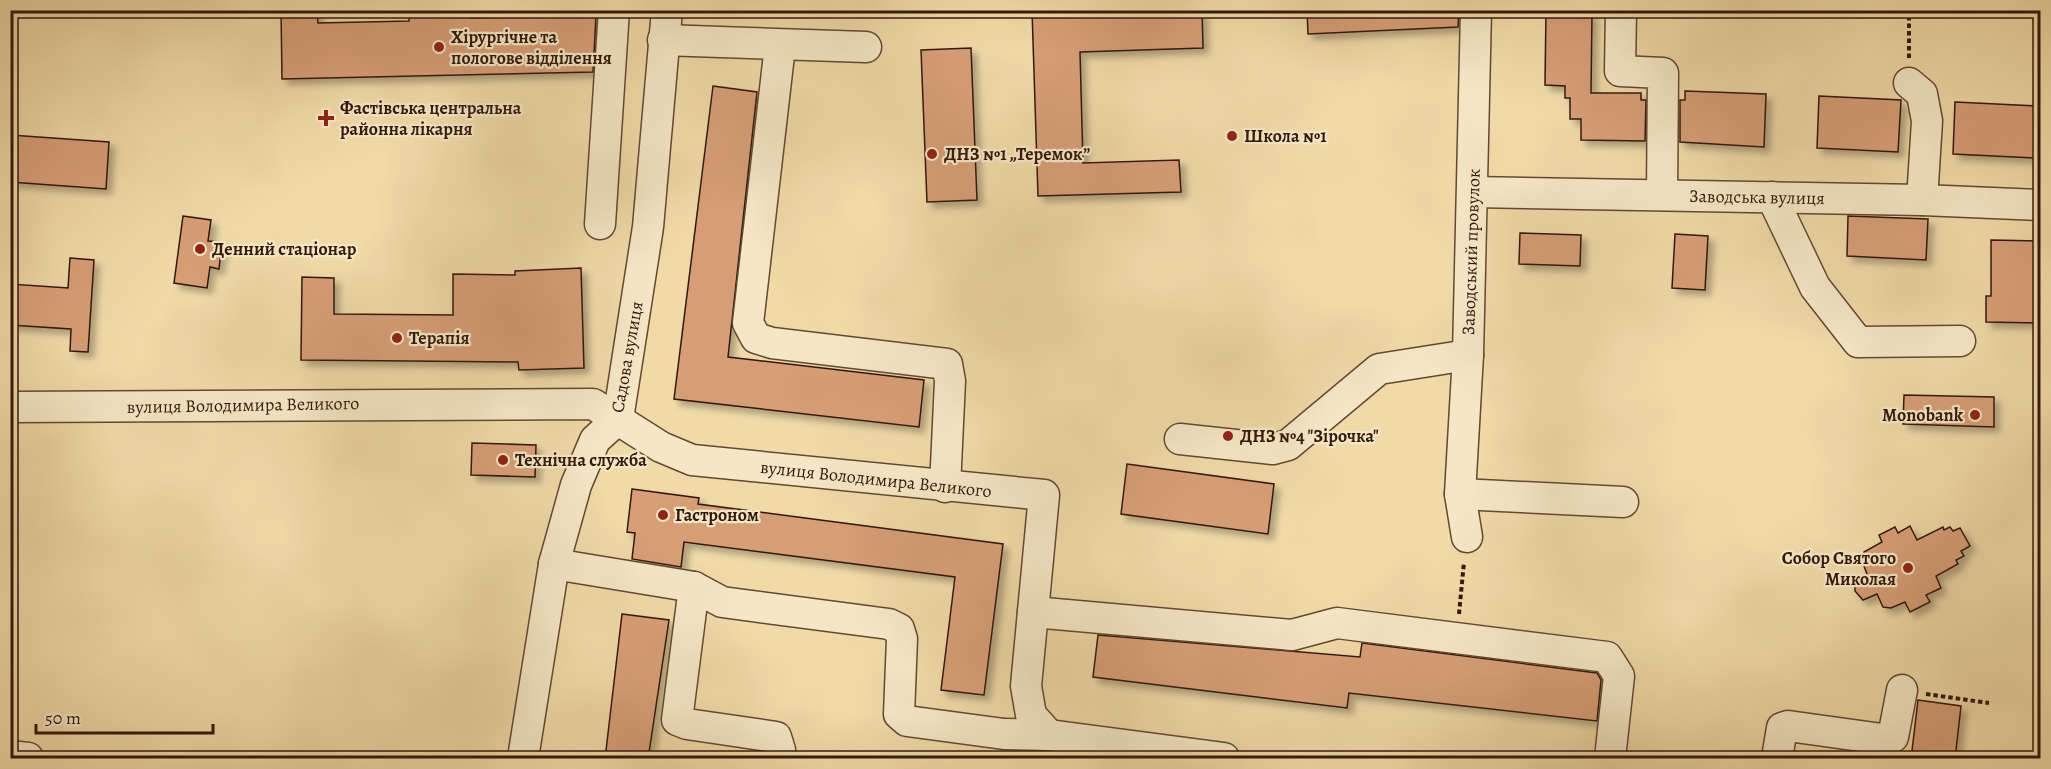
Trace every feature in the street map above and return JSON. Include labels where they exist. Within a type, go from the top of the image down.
[{"type":"street","points":[[600,224],[614,10]]},
{"type":"street","name":"Садова вулиця","points":[[523,759],[554,564],[576,484],[595,440],[618,419],[648,227],[667,10]]},
{"type":"street","name":"Заводський провулок","points":[[1467,537],[1460,494],[1473,192],[1476,10]]},
{"type":"street","points":[[1621,10],[1620,71],[1663,73],[1662,195]]},
{"type":"street","points":[[663,40],[780,46],[866,47]]},
{"type":"street","points":[[780,46],[748,323],[756,338],[772,344],[947,364],[950,381],[945,487]]},
{"type":"street","points":[[1909,82],[1922,94],[1927,121],[1922,200]]},
{"type":"street","name":"Заводська вулиця","points":[[1473,192],[1922,200],[2040,205]]},
{"type":"street","points":[[1772,197],[1815,287],[1858,342],[1960,341]]},
{"type":"street","points":[[1180,439],[1273,449],[1288,445],[1379,369],[1467,355]]},
{"type":"street","name":"вулиця Володимира Великого","points":[[475,403],[623,390]]},
{"type":"street","name":"вулиця Володимира Великого","points":[[10,407],[593,404],[661,447],[692,460],[945,487],[1044,495],[1026,687],[1030,715],[1049,735]]},
{"type":"street","points":[[1460,494],[1623,502]]},
{"type":"street","points":[[554,564],[694,587],[722,602],[889,624],[899,629],[902,639],[898,703],[899,714],[907,721],[1004,734],[1049,735],[1224,759]]},
{"type":"street","points":[[694,587],[677,720],[687,724],[776,737],[780,750],[779,759]]},
{"type":"street","points":[[1033,612],[1292,635],[1338,622],[1607,657],[1619,676],[1610,759]]},
{"type":"street","points":[[1777,759],[1782,728],[1788,726],[1882,739],[1893,737],[1902,690]]},
{"type":"street","points":[[10,756],[28,759]]},
{"type":"path","points":[[1909,10],[1909,82]]},
{"type":"path","points":[[1457,638],[1467,537]]},
{"type":"path","points":[[1902,690],[1989,703]]},
{"type":"building","name":"Хірургічне та пологове відділення","points":[[409,10],[471,10],[471,18],[596,15],[593,72],[282,79],[281,12],[317,11],[318,23],[409,21]]},
{"type":"building","points":[[1032,10],[1202,10],[1203,48],[1080,52],[1083,163],[1179,160],[1181,192],[1038,196]]},
{"type":"building","points":[[1307,10],[1459,10],[1458,27],[1308,34]]},
{"type":"building","points":[[1546,10],[1587,10],[1587,14],[1592,14],[1591,93],[1641,93],[1641,100],[1646,100],[1645,141],[1581,140],[1581,119],[1570,119],[1570,98],[1565,98],[1565,86],[1545,85]]},
{"type":"building","points":[[971,48],[977,200],[927,202],[921,50]]},
{"type":"building","points":[[713,86],[757,92],[728,357],[924,380],[919,427],[674,399]]},
{"type":"building","points":[[1685,91],[1766,94],[1764,147],[1680,142],[1680,100],[1685,100]]},
{"type":"building","points":[[1819,96],[1901,100],[1898,152],[1817,148]]},
{"type":"building","points":[[1955,102],[2037,106],[2035,158],[1953,154]]},
{"type":"building","points":[[10,135],[109,142],[106,189],[10,182]]},
{"type":"building","name":"Денний стаціонар","points":[[183,216],[211,220],[208,241],[222,242],[219,269],[210,267],[207,288],[174,283]]},
{"type":"building","points":[[1848,216],[1928,219],[1926,260],[1847,256]]},
{"type":"building","points":[[1520,233],[1581,235],[1580,266],[1519,264]]},
{"type":"building","points":[[1675,234],[1708,236],[1705,290],[1672,288]]},
{"type":"building","points":[[1991,240],[2040,241],[2040,323],[1986,322],[1986,296],[1991,296]]},
{"type":"building","points":[[70,258],[94,260],[88,352],[70,351],[71,329],[10,325],[10,284],[68,288]]},
{"type":"building","points":[[581,268],[584,368],[519,370],[518,362],[301,360],[302,277],[334,278],[334,314],[453,315],[453,274],[515,275],[515,271]]},
{"type":"building","points":[[1904,395],[1994,397],[1994,427],[1903,424]]},
{"type":"building","name":"Технічна служба","points":[[472,443],[536,445],[535,477],[471,475]]},
{"type":"building","points":[[1127,464],[1274,484],[1268,534],[1121,514]]},
{"type":"building","points":[[632,489],[699,498],[698,504],[1003,544],[984,695],[941,690],[955,577],[684,542],[681,567],[632,559],[635,533],[627,532]]},
{"type":"building","name":"Собор Святого Миколая","points":[[1910,526],[1917,540],[1943,527],[1944,530],[1950,527],[1953,531],[1960,528],[1970,546],[1961,551],[1964,556],[1956,560],[1958,564],[1936,576],[1941,588],[1926,595],[1930,602],[1910,612],[1905,602],[1891,608],[1883,607],[1877,594],[1863,600],[1855,591],[1855,580],[1867,574],[1862,561],[1864,552],[1882,542],[1879,535],[1895,527],[1898,533]]},
{"type":"building","points":[[622,614],[669,620],[648,759],[605,759]]},
{"type":"building","points":[[1098,635],[1360,657],[1362,643],[1597,673],[1601,680],[1597,721],[1349,693],[1347,708],[1093,677]]},
{"type":"building","points":[[1918,700],[1961,706],[1955,759],[1911,759]]},
{"type":"place","name":"Хірургічне та пологове відділення","points":[[439,47]]},
{"type":"place","name":"Фастівська центральна районна лікарня","points":[[326,118]]},
{"type":"place","name":"Школа №1","points":[[1232,136]]},
{"type":"place","name":"ДНЗ №1 „Теремок”","points":[[932,154]]},
{"type":"place","name":"Денний стаціонар","points":[[200,249]]},
{"type":"place","name":"Терапія","points":[[397,338]]},
{"type":"place","name":"Monobank","points":[[1975,415]]},
{"type":"place","name":"ДНЗ №4 \"Зірочка\"","points":[[1228,436]]},
{"type":"place","name":"Технічна служба","points":[[503,460]]},
{"type":"place","name":"Гастроном","points":[[663,515]]},
{"type":"place","name":"Собор Святого Миколая","points":[[1908,568]]}]
